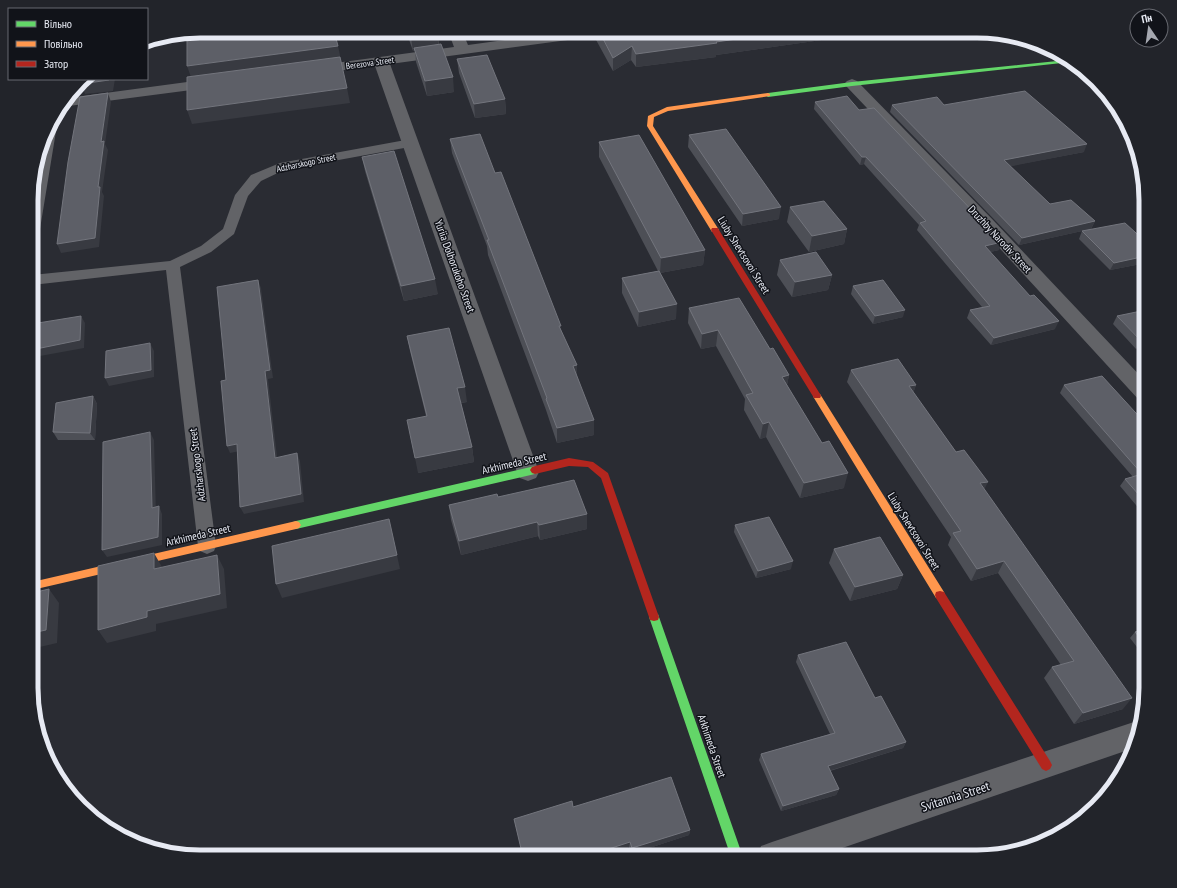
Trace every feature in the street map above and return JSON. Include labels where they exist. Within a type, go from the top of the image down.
[{"type":"street","points":[[458,38],[463,50]]},
{"type":"street","name":"Berezova Street","points":[[296,72],[553,38]]},
{"type":"street","name":"Yuriia Dolhorukoho Street","points":[[381,61],[528,472]]},
{"type":"street","name":"Liuby Shevtsovoi Street","points":[[1046,766],[650,126],[651,116],[667,109],[852,84],[1061,62]]},
{"type":"street","points":[[72,102],[234,81]]},
{"type":"street","name":"Druzhby Narodiv Street","points":[[852,84],[988,225],[1139,387]]},
{"type":"street","name":"Arkhimeda Street","points":[[38,585],[569,462],[590,464],[605,476],[736,850]]},
{"type":"street","name":"Svitannia Street","points":[[793,850],[1131,736]]},
{"type":"lane","name":"Adzharskogo Street","points":[[38,279],[173,265],[206,249],[229,231],[242,195],[256,178],[280,167],[411,143]]},
{"type":"lane","points":[[38,200],[47,148]]},
{"type":"lane","name":"Adzharskogo Street","points":[[173,265],[207,546]]},
{"type":"building","points":[[203,38],[336,38],[338,46],[187,66],[187,40]]},
{"type":"building","points":[[603,38],[743,38],[636,54],[632,46],[613,58]]},
{"type":"building","points":[[441,44],[453,77],[425,81],[414,48]]},
{"type":"building","points":[[487,55],[505,99],[474,104],[457,59]]},
{"type":"building","points":[[340,57],[347,88],[187,110],[187,77]]},
{"type":"building","points":[[91,80],[109,80],[89,83]]},
{"type":"building","points":[[1025,91],[1087,144],[1004,160],[1050,204],[1071,200],[1095,221],[1022,238],[892,105],[937,97],[944,105]]},
{"type":"building","points":[[108,93],[101,142],[104,141],[98,187],[100,187],[95,238],[57,244],[68,162],[80,97]]},
{"type":"building","points":[[847,96],[859,110],[874,108],[1002,242],[985,246],[1030,296],[1034,295],[1059,321],[994,338],[970,310],[990,306],[920,223],[926,221],[866,157],[862,157],[815,102]]},
{"type":"building","points":[[726,129],[781,207],[743,214],[689,135]]},
{"type":"building","points":[[480,134],[495,173],[501,172],[561,326],[559,326],[577,365],[573,366],[594,420],[557,428],[487,240],[489,240],[450,139]]},
{"type":"building","points":[[639,135],[705,250],[661,258],[599,142]]},
{"type":"building","points":[[394,151],[435,279],[401,286],[362,157]]},
{"type":"building","points":[[824,201],[847,229],[812,236],[790,207]]},
{"type":"building","points":[[1125,223],[1139,236],[1139,258],[1114,263],[1082,231]]},
{"type":"building","points":[[816,252],[832,275],[795,282],[780,260]]},
{"type":"building","points":[[659,271],[677,304],[639,312],[622,278]]},
{"type":"building","points":[[258,280],[270,370],[265,371],[275,458],[297,453],[301,494],[240,507],[237,444],[227,446],[221,381],[226,380],[217,287]]},
{"type":"building","points":[[883,280],[905,310],[875,316],[853,286]]},
{"type":"building","points":[[739,298],[770,349],[773,348],[789,375],[782,377],[822,443],[829,441],[848,473],[804,483],[769,422],[763,424],[746,395],[753,393],[718,330],[702,334],[689,308]]},
{"type":"building","points":[[1139,311],[1139,339],[1117,316]]},
{"type":"building","points":[[81,316],[80,340],[38,349],[38,323]]},
{"type":"building","points":[[449,328],[465,387],[457,388],[472,447],[415,458],[407,420],[427,416],[407,336]]},
{"type":"building","points":[[150,343],[151,370],[105,378],[106,351]]},
{"type":"building","points":[[898,359],[916,385],[909,386],[956,452],[964,450],[988,482],[980,483],[1132,698],[1083,713],[1052,667],[1074,661],[1004,561],[977,569],[953,533],[961,531],[851,370]]},
{"type":"building","points":[[1102,376],[1139,416],[1139,471],[1064,385]]},
{"type":"building","points":[[93,396],[90,433],[53,432],[56,403]]},
{"type":"building","points":[[150,432],[152,508],[159,506],[158,537],[102,550],[103,442]]},
{"type":"building","points":[[1139,475],[1139,495],[1125,479]]},
{"type":"building","points":[[574,480],[587,514],[539,525],[537,522],[459,541],[449,505],[497,494],[498,497]]},
{"type":"building","points":[[769,517],[793,561],[758,571],[735,525]]},
{"type":"building","points":[[389,519],[397,555],[276,584],[272,546]]},
{"type":"building","points":[[880,537],[903,575],[855,587],[834,549]]},
{"type":"building","points":[[154,553],[154,569],[217,555],[220,594],[147,611],[147,617],[98,630],[98,566]]},
{"type":"building","points":[[49,589],[46,630],[38,632],[38,592]]},
{"type":"building","points":[[1139,631],[1139,637],[1135,632]]},
{"type":"building","points":[[846,642],[875,698],[881,696],[906,742],[828,766],[839,789],[783,806],[761,754],[835,733],[798,655]]},
{"type":"building","points":[[671,777],[690,830],[632,848],[630,842],[605,850],[521,850],[514,819],[572,801],[573,807]]},
{"type":"traffic: fast","points":[[768,95],[852,84],[1061,62]]},
{"type":"traffic: fast","points":[[296,525],[535,470]]},
{"type":"traffic: fast","points":[[654,617],[735,850]]},
{"type":"traffic: slow","points":[[715,230],[650,126],[651,116],[667,109],[768,95]]},
{"type":"traffic: slow","points":[[817,396],[940,595]]},
{"type":"traffic: slow","points":[[38,585],[296,525]]},
{"type":"traffic: jam","points":[[715,230],[817,396]]},
{"type":"traffic: jam","points":[[535,470],[569,462],[590,464],[605,476],[654,617]]},
{"type":"traffic: jam","points":[[940,595],[1046,765]]}]
